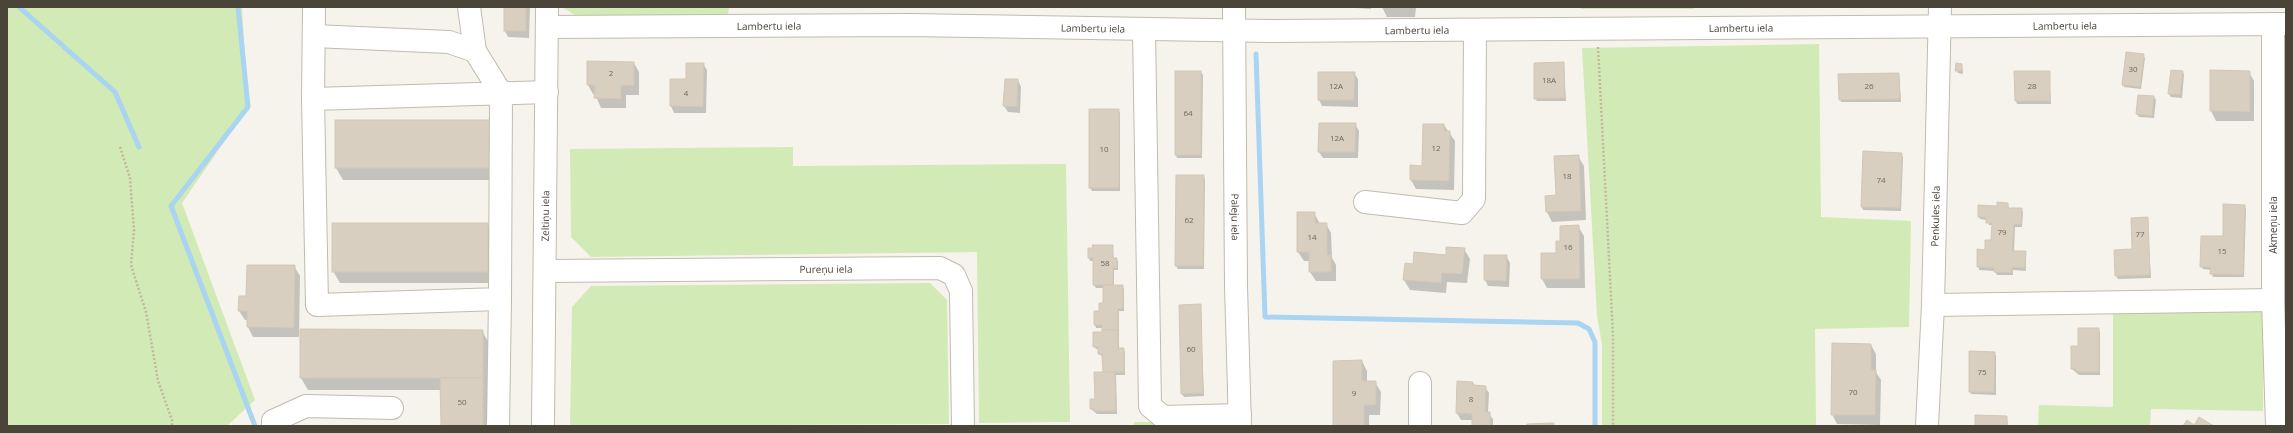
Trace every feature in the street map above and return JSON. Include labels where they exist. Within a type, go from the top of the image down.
[{"type":"street","points":[[314,7],[313,99],[317,304],[500,299]]},
{"type":"street","points":[[468,7],[475,51],[501,93],[498,426]]},
{"type":"street","name":"Paleju iela","points":[[1234,7],[1236,286],[1240,420]]},
{"type":"street","name":"Lambertu iela","points":[[547,17],[910,16],[1144,30],[1234,31],[1598,29],[1940,17],[2280,24]]},
{"type":"street","name":"Zeltiņu iela","points":[[543,426],[547,17]]},
{"type":"street","name":"Penkules iela","points":[[1927,426],[1933,305],[1940,17]]},
{"type":"street","name":"Akmeņu iela","points":[[2277,426],[2273,300],[2280,24]]},
{"type":"street","points":[[1144,30],[1150,406],[1164,417],[1240,420]]},
{"type":"street","points":[[1365,202],[1462,213],[1474,200],[1475,30]]},
{"type":"street","points":[[314,36],[449,42],[475,51]]},
{"type":"street","points":[[313,99],[546,92]]},
{"type":"street","name":"Pureņu iela","points":[[545,271],[940,268],[954,275],[961,291],[963,426]]},
{"type":"street","points":[[1933,305],[2273,300]]},
{"type":"street","points":[[1420,382],[1420,426]]},
{"type":"street","points":[[273,426],[273,420],[306,406],[392,408]]},
{"type":"path","points":[[1598,29],[1613,335],[1613,426]]},
{"type":"path","points":[[120,147],[130,178],[134,230],[131,265],[146,312],[158,381],[172,420],[172,426]]},
{"type":"green space","points":[[7,7],[242,7],[248,107],[182,203],[255,400],[227,426],[7,426]]},
{"type":"green space","points":[[562,7],[729,7],[728,15],[578,17]]},
{"type":"green space","points":[[1581,7],[1694,7],[1694,9],[1581,9]]},
{"type":"green space","points":[[1819,44],[1821,217],[1911,221],[1909,327],[1815,329],[1816,426],[1602,426],[1602,345],[1597,315],[1582,48]]},
{"type":"green space","points":[[793,147],[793,166],[1066,164],[1070,422],[979,423],[977,252],[591,257],[571,237],[570,149]]},
{"type":"green space","points":[[930,283],[947,300],[949,424],[570,426],[572,307],[591,286]]},
{"type":"green space","points":[[2264,309],[2263,411],[2151,409],[2150,426],[2038,426],[2039,405],[2113,407],[2113,313]]},
{"type":"green space","points":[[1134,422],[1220,422],[1220,426],[1134,426]]},
{"type":"building","points":[[504,7],[526,7],[526,31],[504,31]]},
{"type":"building","points":[[1381,7],[1411,7],[1411,8]]},
{"type":"building","points":[[2126,52],[2144,54],[2140,87],[2122,85]]},
{"type":"building","points":[[587,61],[634,62],[634,86],[621,85],[621,99],[594,98],[595,85],[587,85]]},
{"type":"building","points":[[1564,62],[1565,98],[1534,99],[1534,63]]},
{"type":"building","points":[[686,63],[704,63],[703,107],[670,106],[670,79],[686,79]]},
{"type":"building","points":[[1956,63],[1962,64],[1962,71],[1955,71]]},
{"type":"building","points":[[2171,70],[2183,71],[2180,95],[2168,94]]},
{"type":"building","points":[[2210,70],[2250,71],[2250,112],[2210,111]]},
{"type":"building","points":[[1175,71],[1201,71],[1201,155],[1175,155]]},
{"type":"building","points":[[2014,71],[2050,71],[2050,101],[2015,101]]},
{"type":"building","points":[[1318,72],[1355,72],[1354,100],[1318,100]]},
{"type":"building","points":[[1899,73],[1900,99],[1839,100],[1838,74]]},
{"type":"building","points":[[1005,79],[1018,79],[1017,107],[1003,106]]},
{"type":"building","points":[[2138,95],[2154,96],[2152,116],[2136,114]]},
{"type":"building","points":[[1089,109],[1119,109],[1119,188],[1089,188]]},
{"type":"building","points":[[335,120],[491,120],[491,168],[335,168]]},
{"type":"building","points":[[1319,123],[1356,123],[1355,152],[1318,152]]},
{"type":"building","points":[[1423,124],[1444,124],[1444,131],[1450,131],[1449,181],[1410,180],[1410,165],[1422,166]]},
{"type":"building","points":[[1863,151],[1902,153],[1900,208],[1861,207]]},
{"type":"building","points":[[1579,155],[1581,211],[1546,212],[1545,196],[1556,195],[1554,156]]},
{"type":"building","points":[[1176,175],[1204,175],[1203,266],[1175,266]]},
{"type":"building","points":[[1997,202],[2008,203],[2008,208],[2022,208],[2021,225],[2014,224],[2012,251],[2026,251],[2025,268],[2012,267],[2012,273],[1994,272],[1994,268],[1977,267],[1977,249],[1985,250],[1985,240],[1991,240],[1992,223],[1986,223],[1986,217],[1978,217],[1978,205],[1997,206]]},
{"type":"building","points":[[2223,204],[2245,205],[2243,275],[2210,274],[2211,267],[2200,267],[2201,236],[2223,236]]},
{"type":"building","points":[[1297,212],[1315,212],[1315,223],[1327,223],[1327,255],[1331,255],[1331,272],[1309,272],[1309,252],[1297,252]]},
{"type":"building","points":[[2148,217],[2150,275],[2115,276],[2114,250],[2132,249],[2131,218]]},
{"type":"building","points":[[332,223],[488,223],[488,272],[332,272]]},
{"type":"building","points":[[1579,225],[1580,279],[1541,279],[1541,253],[1556,253],[1556,241],[1560,241],[1560,226]]},
{"type":"building","points":[[1092,245],[1113,245],[1113,258],[1117,258],[1117,268],[1113,268],[1113,285],[1093,285],[1093,258],[1088,258],[1088,248],[1093,248]]},
{"type":"building","points":[[1446,247],[1465,248],[1462,274],[1442,273],[1441,283],[1403,280],[1405,263],[1413,264],[1414,252],[1446,255]]},
{"type":"building","points":[[1484,255],[1507,255],[1506,281],[1484,280]]},
{"type":"building","points":[[247,265],[295,265],[294,328],[247,327],[247,311],[238,311],[239,296],[246,296]]},
{"type":"building","points":[[1103,285],[1123,285],[1123,308],[1118,309],[1118,330],[1102,330],[1102,325],[1094,325],[1094,311],[1099,311],[1099,303],[1103,303]]},
{"type":"building","points":[[1201,304],[1203,393],[1181,394],[1179,305]]},
{"type":"building","points":[[2078,328],[2099,328],[2099,372],[2076,372],[2076,369],[2071,369],[2071,346],[2078,346]]},
{"type":"building","points":[[300,329],[483,330],[483,378],[300,378]]},
{"type":"building","points":[[1102,330],[1118,330],[1118,348],[1124,348],[1124,372],[1103,372],[1102,354],[1098,354],[1098,347],[1093,347],[1093,332],[1102,332]]},
{"type":"building","points":[[1832,343],[1871,344],[1871,370],[1876,370],[1875,415],[1831,415]]},
{"type":"building","points":[[1969,351],[1995,352],[1994,392],[1969,392]]},
{"type":"building","points":[[1362,360],[1362,381],[1376,381],[1376,405],[1364,405],[1364,426],[1333,426],[1333,361]]},
{"type":"building","points":[[1094,372],[1115,372],[1116,411],[1094,411],[1094,409],[1090,409],[1090,399],[1095,399]]},
{"type":"building","points":[[440,378],[483,378],[483,426],[441,426]]},
{"type":"building","points":[[1457,381],[1473,382],[1473,385],[1486,386],[1485,412],[1490,412],[1490,426],[1472,426],[1472,414],[1456,413]]},
{"type":"building","points":[[1975,415],[2007,416],[2007,426],[1975,426]]},
{"type":"building","points":[[2199,417],[2214,426],[2183,426],[2187,420],[2194,425]]},
{"type":"building","points":[[1554,423],[1554,426],[1527,426],[1527,424]]},
{"type":"waterway","points":[[19,7],[115,92],[139,147]]},
{"type":"waterway","points":[[238,7],[248,107],[171,206],[255,426]]},
{"type":"waterway","points":[[1256,54],[1265,317],[1578,323],[1589,329],[1595,342],[1595,426]]}]
